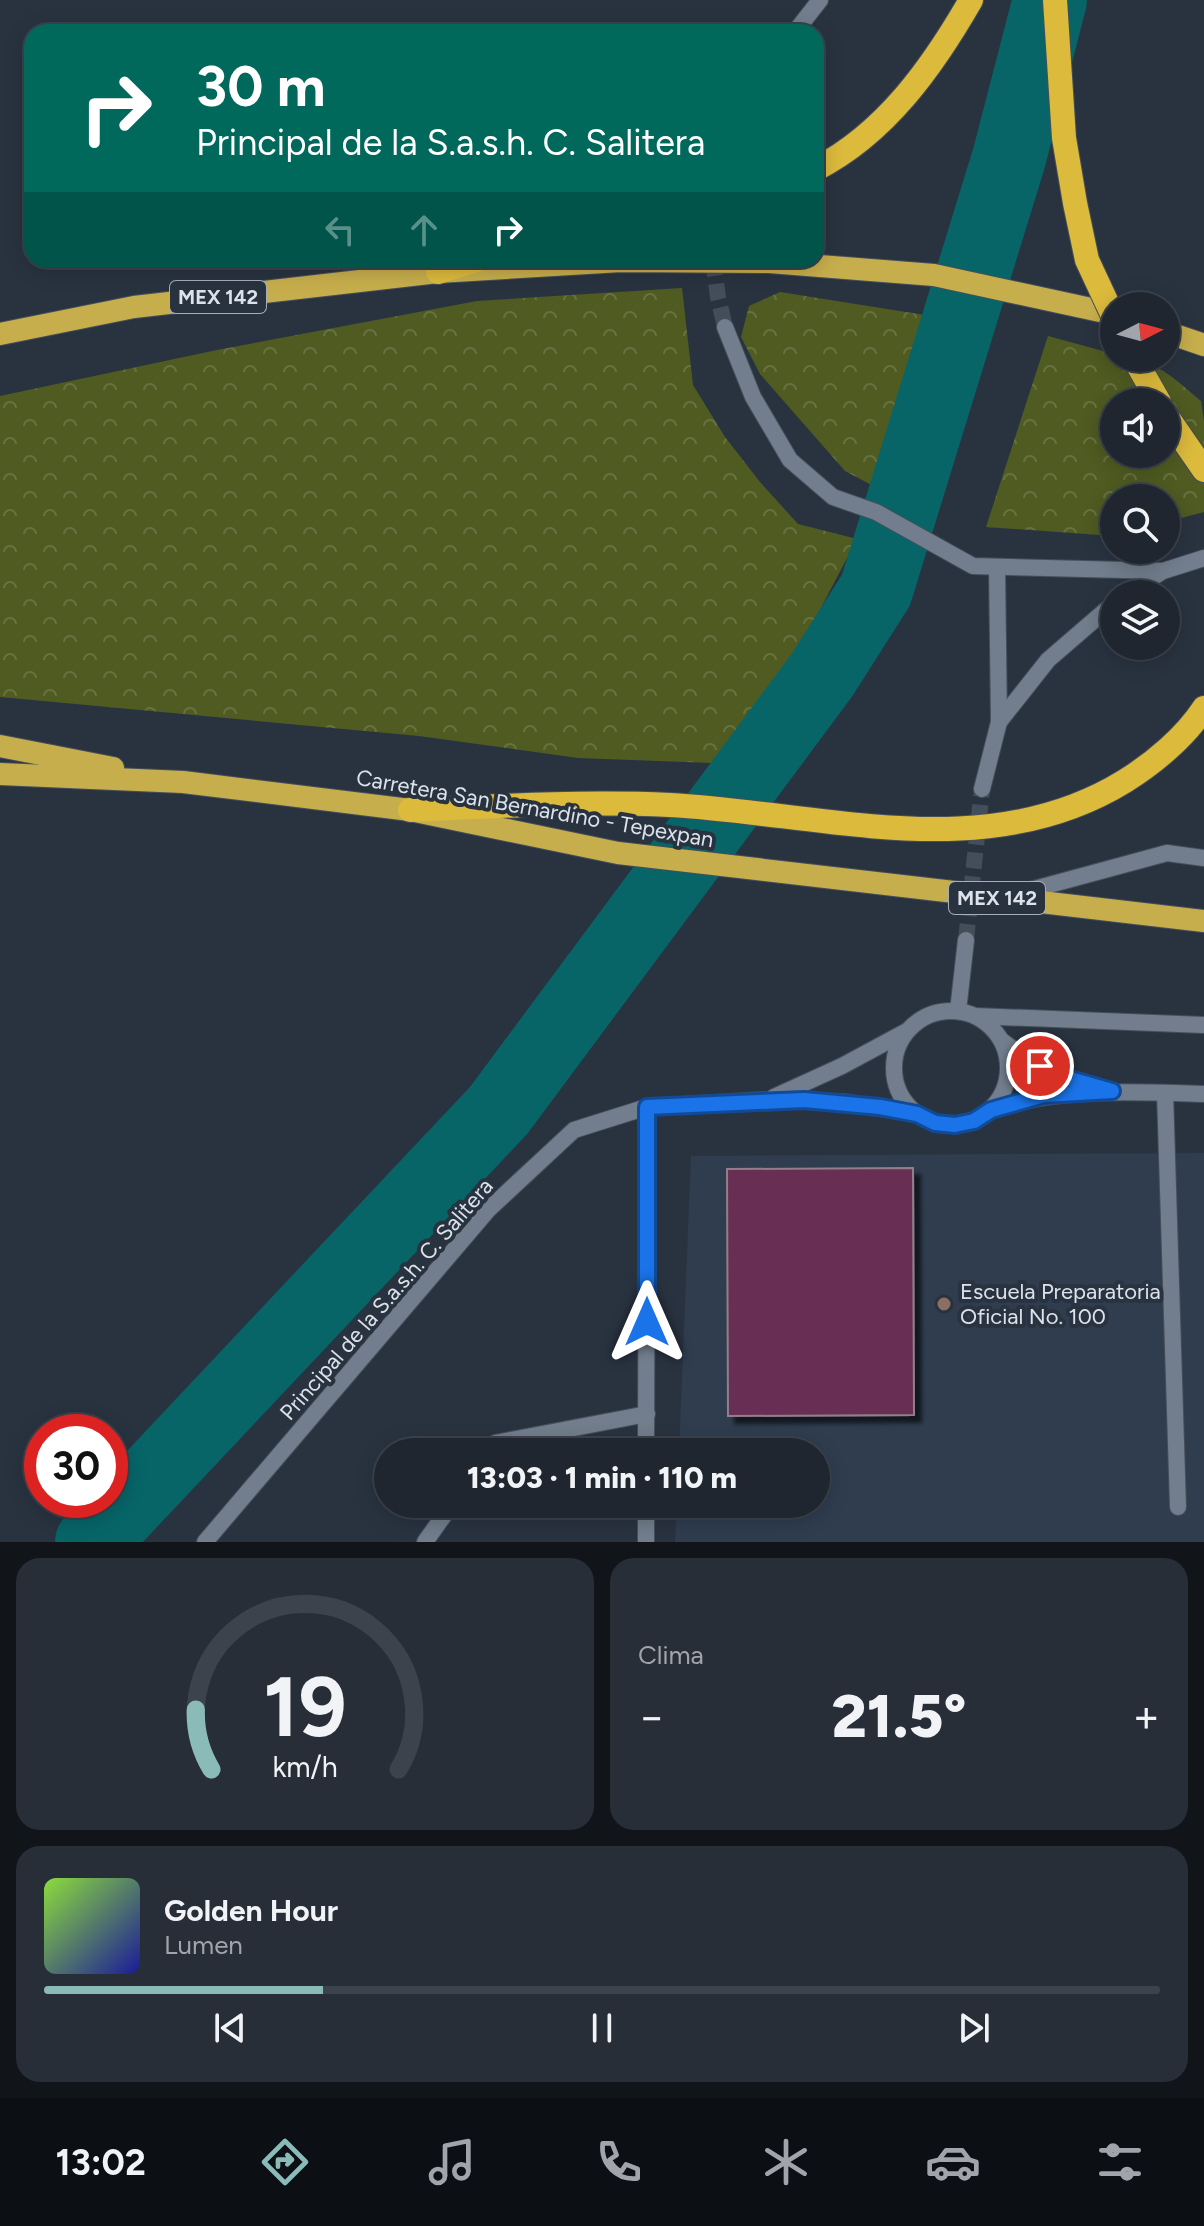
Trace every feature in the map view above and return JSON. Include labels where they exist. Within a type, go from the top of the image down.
[{"type":"highway","points":[[824,164],[863,139],[895,107],[950,37],[971,0]]},
{"type":"highway","points":[[1055,0],[1064,138],[1087,260],[1101,292]]},
{"type":"highway","name":"MEX 142","points":[[824,266],[934,275],[1100,312]]},
{"type":"highway","points":[[438,272],[451,268]]},
{"type":"highway","name":"MEX 142","points":[[0,334],[134,307],[438,272],[505,268]]},
{"type":"highway","points":[[1180,337],[1204,345]]},
{"type":"highway","points":[[1180,435],[1204,470]]},
{"type":"highway","points":[[410,810],[579,802],[674,805],[933,830],[990,827],[1041,819],[1096,799],[1147,768],[1196,720],[1204,708]]},
{"type":"highway","points":[[0,746],[183,782]]},
{"type":"highway","name":"Carretera San Bernardino - Tepexpan","points":[[0,774],[183,782],[410,810],[618,853],[1204,921]]},
{"type":"street","points":[[801,24],[820,0]]},
{"type":"street","points":[[725,327],[753,397],[790,460],[833,497],[876,512],[973,566],[1163,571]]},
{"type":"street","points":[[1149,580],[1163,571],[1204,558]]},
{"type":"street","points":[[982,789],[999,722],[997,568]]},
{"type":"street","points":[[999,722],[1048,660],[1100,615]]},
{"type":"street","points":[[999,898],[1167,853],[1204,858]]},
{"type":"street","points":[[958,1011],[966,940]]},
{"type":"street","points":[[1204,1025],[940,1012],[923,1018],[909,1029],[899,1045],[894,1064],[896,1083],[904,1101],[917,1114],[935,1123],[955,1125],[974,1121],[991,1110],[1044,1095],[1112,1091],[1204,1094]]},
{"type":"street","points":[[975,1016],[990,1026],[1001,1040],[1040,1066],[1063,1077],[1112,1091]]},
{"type":"street","name":"Principal de la S.a.s.h. C. Salitera","points":[[765,1100],[842,1066],[909,1029]]},
{"type":"street","points":[[991,1110],[1008,1077],[1007,1057],[1001,1040]]},
{"type":"street","points":[[1165,1093],[1178,1507]]},
{"type":"street","name":"Principal de la S.a.s.h. C. Salitera","points":[[205,1542],[488,1210],[574,1130],[647,1107],[765,1100],[843,1102],[917,1114]]},
{"type":"street","points":[[646,1438],[647,1107]]},
{"type":"street","points":[[521,1438],[647,1414]]},
{"type":"street","points":[[425,1542],[442,1518]]},
{"type":"street","points":[[646,1518],[646,1542]]},
{"type":"shaded area","name":"Escuela Preparatoria Oficial No. 100","points":[[1204,1153],[1204,1542],[675,1542],[676,1518],[830,1518],[830,1438],[680,1438],[691,1156]]},
{"type":"green space","points":[[682,288],[693,385],[725,437],[798,524],[857,539],[739,764],[578,758],[419,736],[0,697],[0,396],[217,350],[477,301]]},
{"type":"green space","points":[[780,292],[931,316],[881,490],[845,471],[760,374],[741,337],[749,306]]},
{"type":"green space","points":[[1048,336],[1100,350],[1100,372],[1165,372],[1201,401],[1204,421],[1204,512],[1180,518],[1180,484],[1100,484],[1100,535],[986,527]]},
{"type":"building","points":[[913,1168],[914,1415],[728,1416],[727,1169]]},
{"type":"waterway","points":[[92,1542],[499,1110],[822,675],[876,590],[1009,158],[1050,0]]},
{"type":"tunnel","points":[[714,268],[725,327]]},
{"type":"tunnel","points":[[966,940],[982,789]]},
{"type":"place","name":"Escuela Preparatoria Oficial No. 100","points":[[944,1304]]},
{"type":"route","points":[[647,1322],[647,1107],[765,1100],[843,1102],[917,1114],[935,1123],[955,1125],[974,1121],[991,1110],[1017,1101],[1044,1095],[1112,1091],[1063,1077],[1040,1066]]}]
